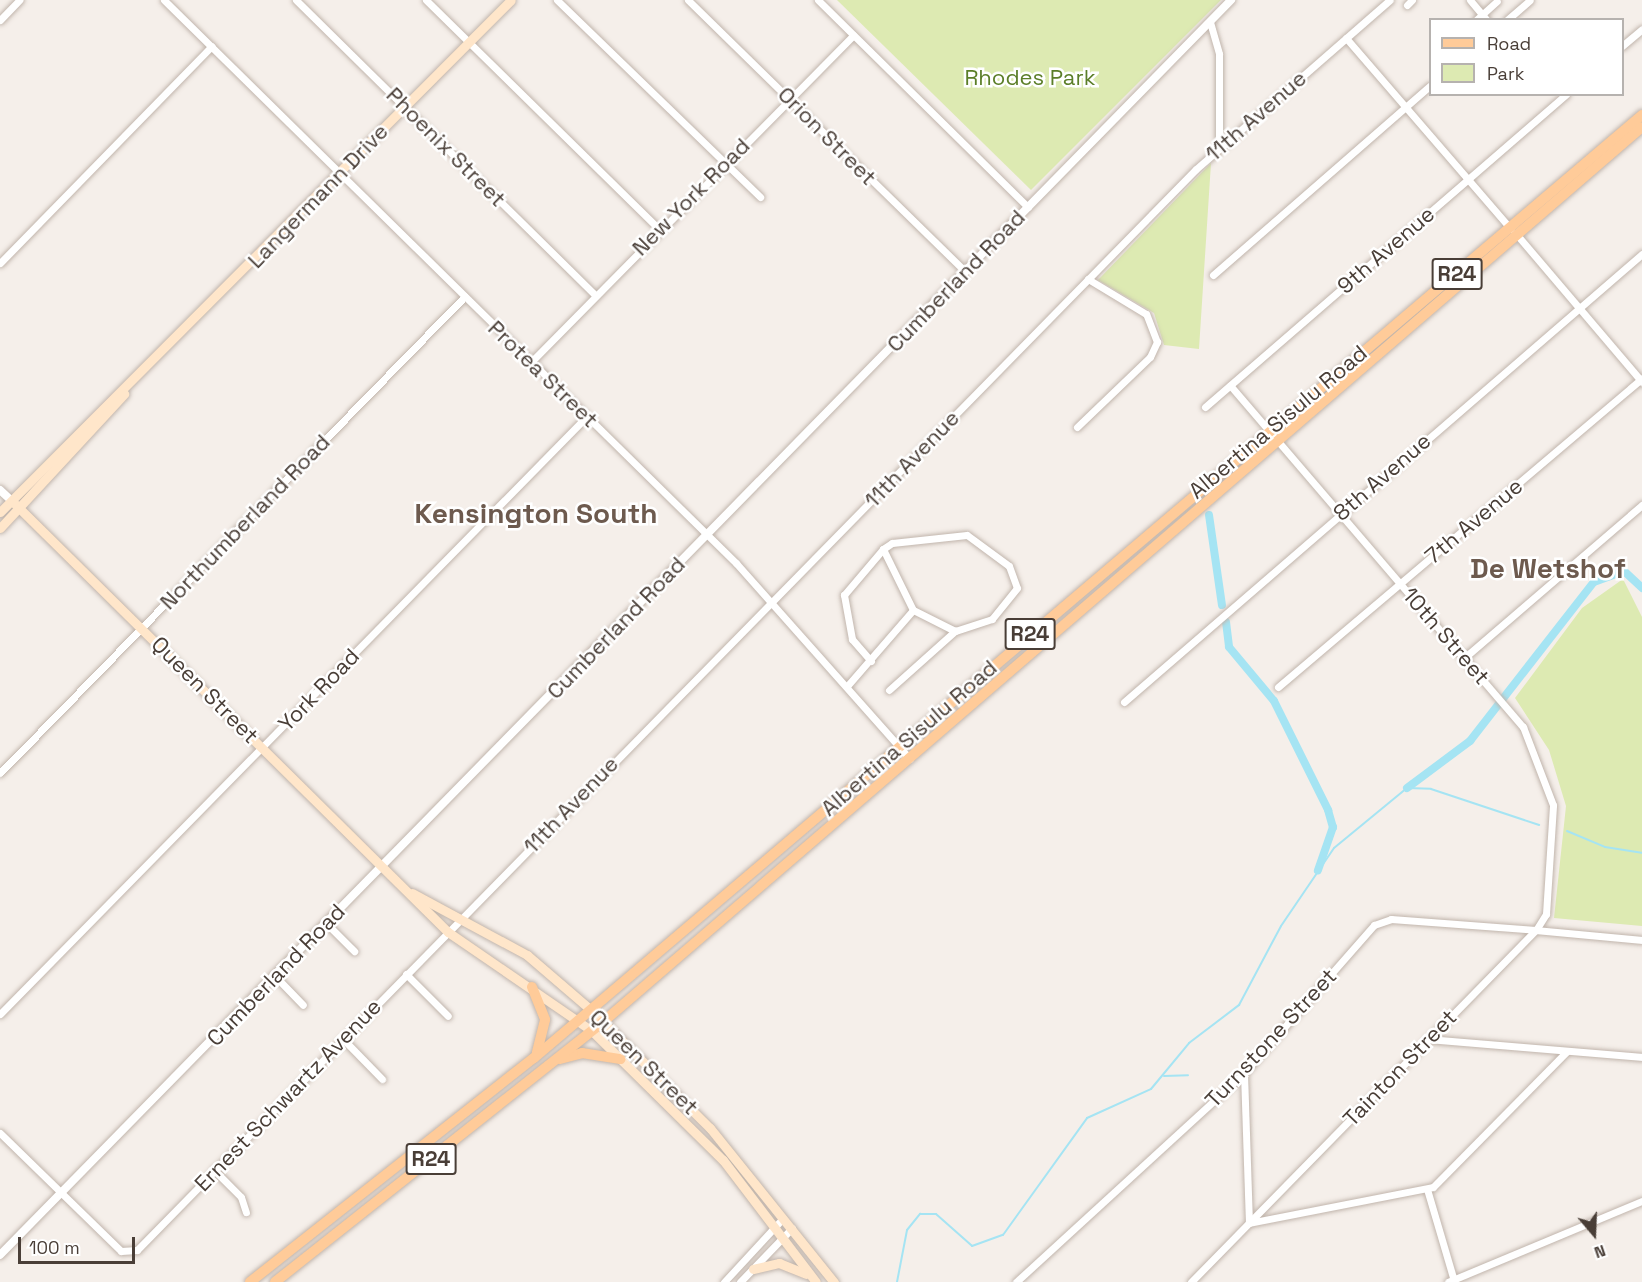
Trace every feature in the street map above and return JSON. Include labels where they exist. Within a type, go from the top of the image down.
[{"type":"main road","name":"Langermann Drive","points":[[0,512],[125,392],[512,0]]},
{"type":"main road","name":"Albertina Sisulu Road","points":[[275,1282],[603,1022],[910,759],[1276,440],[1514,232],[1642,115]]},
{"type":"main road","name":"Albertina Sisulu Road","points":[[250,1282],[580,1020],[1267,429],[1642,127]]},
{"type":"main road","name":"Langermann Drive","points":[[0,528],[20,509],[125,392]]},
{"type":"main road","name":"Queen Street","points":[[12,501],[448,932],[592,1030],[723,1160],[781,1240],[813,1279]]},
{"type":"main road","name":"Queen Street","points":[[410,892],[527,955],[591,1010],[710,1128],[834,1282]]},
{"type":"main road","points":[[532,987],[546,1026],[534,1058]]},
{"type":"main road","points":[[549,1063],[582,1053],[621,1059]]},
{"type":"main road","points":[[753,1269],[779,1263],[813,1279]]},
{"type":"street","points":[[0,20],[20,0]]},
{"type":"street","name":"Protea Street","points":[[164,0],[772,601],[848,685],[910,759]]},
{"type":"street","name":"Phoenix Street","points":[[296,0],[594,294]]},
{"type":"street","points":[[426,0],[660,230]]},
{"type":"street","points":[[557,0],[760,197]]},
{"type":"street","name":"Orion Street","points":[[688,0],[965,271]]},
{"type":"street","points":[[818,0],[1028,207]]},
{"type":"street","name":"Cumberland Road","points":[[0,1255],[708,536],[1231,0]]},
{"type":"street","name":"11th Avenue","points":[[448,932],[1219,147],[1390,0]]},
{"type":"street","points":[[1470,0],[1485,17],[1497,2]]},
{"type":"street","points":[[1509,18],[1530,0]]},
{"type":"street","points":[[1210,22],[1219,54],[1219,147]]},
{"type":"street","points":[[1624,45],[1642,29]]},
{"type":"street","name":"New York Road","points":[[531,362],[594,294],[854,35]]},
{"type":"street","points":[[1346,38],[1641,380]]},
{"type":"street","points":[[0,263],[212,46]]},
{"type":"street","points":[[1213,275],[1429,88]]},
{"type":"street","name":"9th Avenue","points":[[1205,407],[1564,96]]},
{"type":"street","name":"8th Avenue","points":[[1124,702],[1642,254]]},
{"type":"street","points":[[1077,427],[1150,357],[1157,342],[1146,314],[1088,279]]},
{"type":"street","name":"Northumberland Road","points":[[0,773],[465,296]]},
{"type":"street","name":"7th Avenue","points":[[1278,687],[1641,380]]},
{"type":"street","name":"10th Street","points":[[1230,385],[1501,700],[1536,752],[1552,805],[1550,885],[1546,914],[1536,930]]},
{"type":"street","name":"York Road","points":[[0,1014],[587,416]]},
{"type":"street","name":"Queen Street","points":[[0,490],[12,501]]},
{"type":"street","points":[[1464,658],[1642,505]]},
{"type":"street","points":[[871,661],[852,639],[843,598],[883,549],[916,538],[968,535],[1009,566],[1017,583],[1012,597],[992,619],[955,631],[889,690]]},
{"type":"street","points":[[883,549],[914,610],[955,631]]},
{"type":"street","points":[[848,685],[914,610]]},
{"type":"street","name":"Turnstone Street","points":[[1016,1282],[1244,1073],[1379,922],[1536,930]]},
{"type":"street","points":[[326,924],[354,951]]},
{"type":"street","points":[[1536,930],[1642,940]]},
{"type":"street","name":"Tainton Street","points":[[1191,1282],[1536,930]]},
{"type":"street","name":"Ernest Schwartz Avenue","points":[[61,1193],[127,1254],[214,1170],[448,932]]},
{"type":"street","points":[[406,974],[448,1016]]},
{"type":"street","points":[[275,976],[303,1005]]},
{"type":"street","points":[[343,1039],[382,1079]]},
{"type":"street","points":[[1428,1039],[1642,1057]]},
{"type":"street","points":[[1244,1073],[1249,1223],[1427,1189],[1450,1173],[1566,1052]]},
{"type":"street","points":[[0,1133],[61,1193]]},
{"type":"street","points":[[214,1170],[241,1197],[246,1212]]},
{"type":"street","points":[[1427,1189],[1452,1281],[1642,1201]]},
{"type":"street","points":[[724,1282],[783,1218]]},
{"type":"street","points":[[740,1282],[792,1228]]},
{"type":"green space","name":"Rhodes Park","points":[[837,0],[1221,0],[1031,190]]},
{"type":"green space","points":[[1211,163],[1199,349],[1164,345],[1154,313],[1098,280]]},
{"type":"green space","points":[[1623,579],[1642,617],[1642,926],[1554,918],[1566,806],[1549,750],[1515,698],[1582,608]]},
{"type":"waterway","points":[[1209,515],[1222,605]]},
{"type":"waterway","points":[[1407,788],[1470,741],[1594,582],[1624,571],[1642,588]]},
{"type":"waterway","points":[[1226,622],[1229,647],[1274,701],[1328,810],[1333,827],[1318,870]]},
{"type":"waterway","points":[[897,1282],[907,1230],[920,1214],[936,1214],[972,1246],[1003,1235],[1087,1118],[1151,1089],[1189,1043],[1239,1005],[1281,926],[1334,848],[1407,788],[1431,789],[1539,825]]},
{"type":"waterway","points":[[1567,831],[1605,847],[1642,853]]},
{"type":"waterway","points":[[1164,1076],[1188,1075]]},
{"type":"district","name":"Kensington South","points":[[536,513]]},
{"type":"district","name":"De Wetshof","points":[[1548,568]]}]
